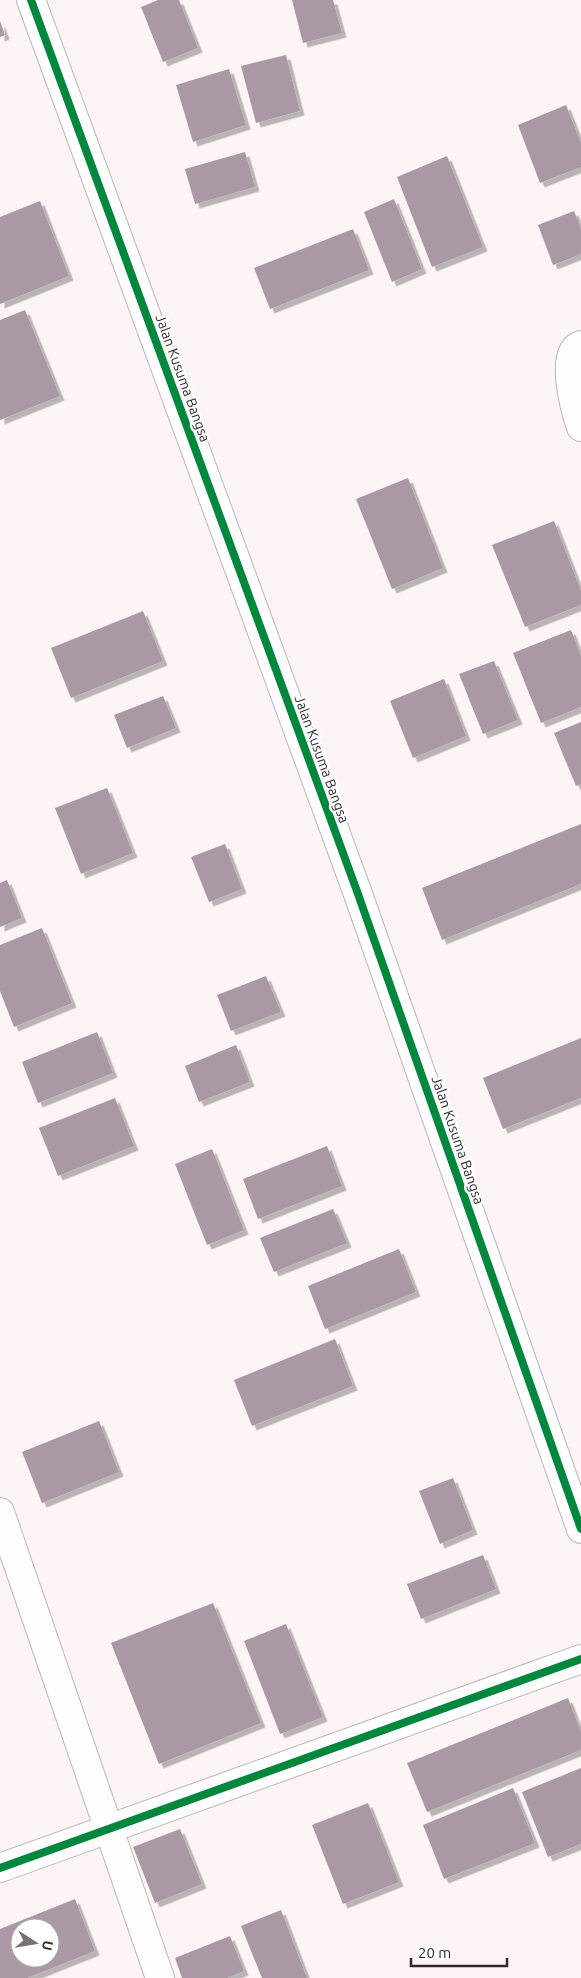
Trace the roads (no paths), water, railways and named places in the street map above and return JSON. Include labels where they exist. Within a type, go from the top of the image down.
[{"type":"street","name":"Jalan Kusuma Bangsa","points":[[31,0],[362,904],[581,1529]]},
{"type":"street","points":[[581,344],[570,355],[568,366],[581,427]]},
{"type":"street","points":[[0,1512],[160,1978]]},
{"type":"street","points":[[0,1868],[581,1659]]}]
